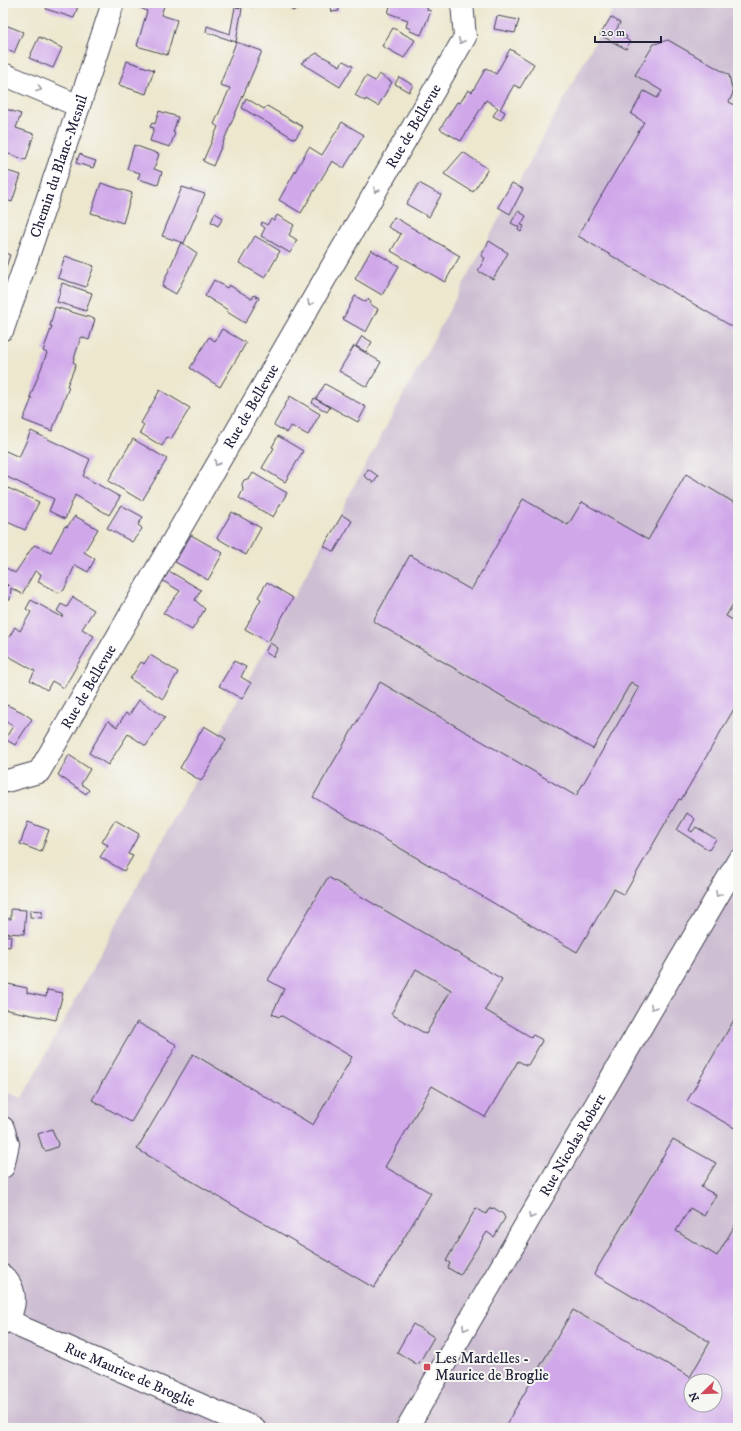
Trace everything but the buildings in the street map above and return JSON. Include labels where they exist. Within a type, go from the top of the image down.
[{"type":"street","name":"Chemin du Blanc-Mesnil","points":[[3,329],[7,301],[79,106],[112,3]]},
{"type":"street","name":"Rue de Bellevue","points":[[3,782],[38,772],[465,37],[462,3]]},
{"type":"street","points":[[3,74],[79,106]]},
{"type":"street","name":"Rue Nicolas Robert","points":[[407,1428],[738,861]]},
{"type":"street","points":[[3,1128],[8,1144],[3,1167]]},
{"type":"street","points":[[3,1276],[9,1281],[13,1290],[14,1300],[13,1310],[5,1321]]},
{"type":"street","name":"Rue Maurice de Broglie","points":[[5,1321],[254,1428]]},
{"type":"shaded area","points":[[616,3],[738,3],[738,1428],[3,1428],[3,1091],[22,1098]]},
{"type":"place","name":"Les Mardelles - Maurice de Broglie","points":[[427,1367]]}]
